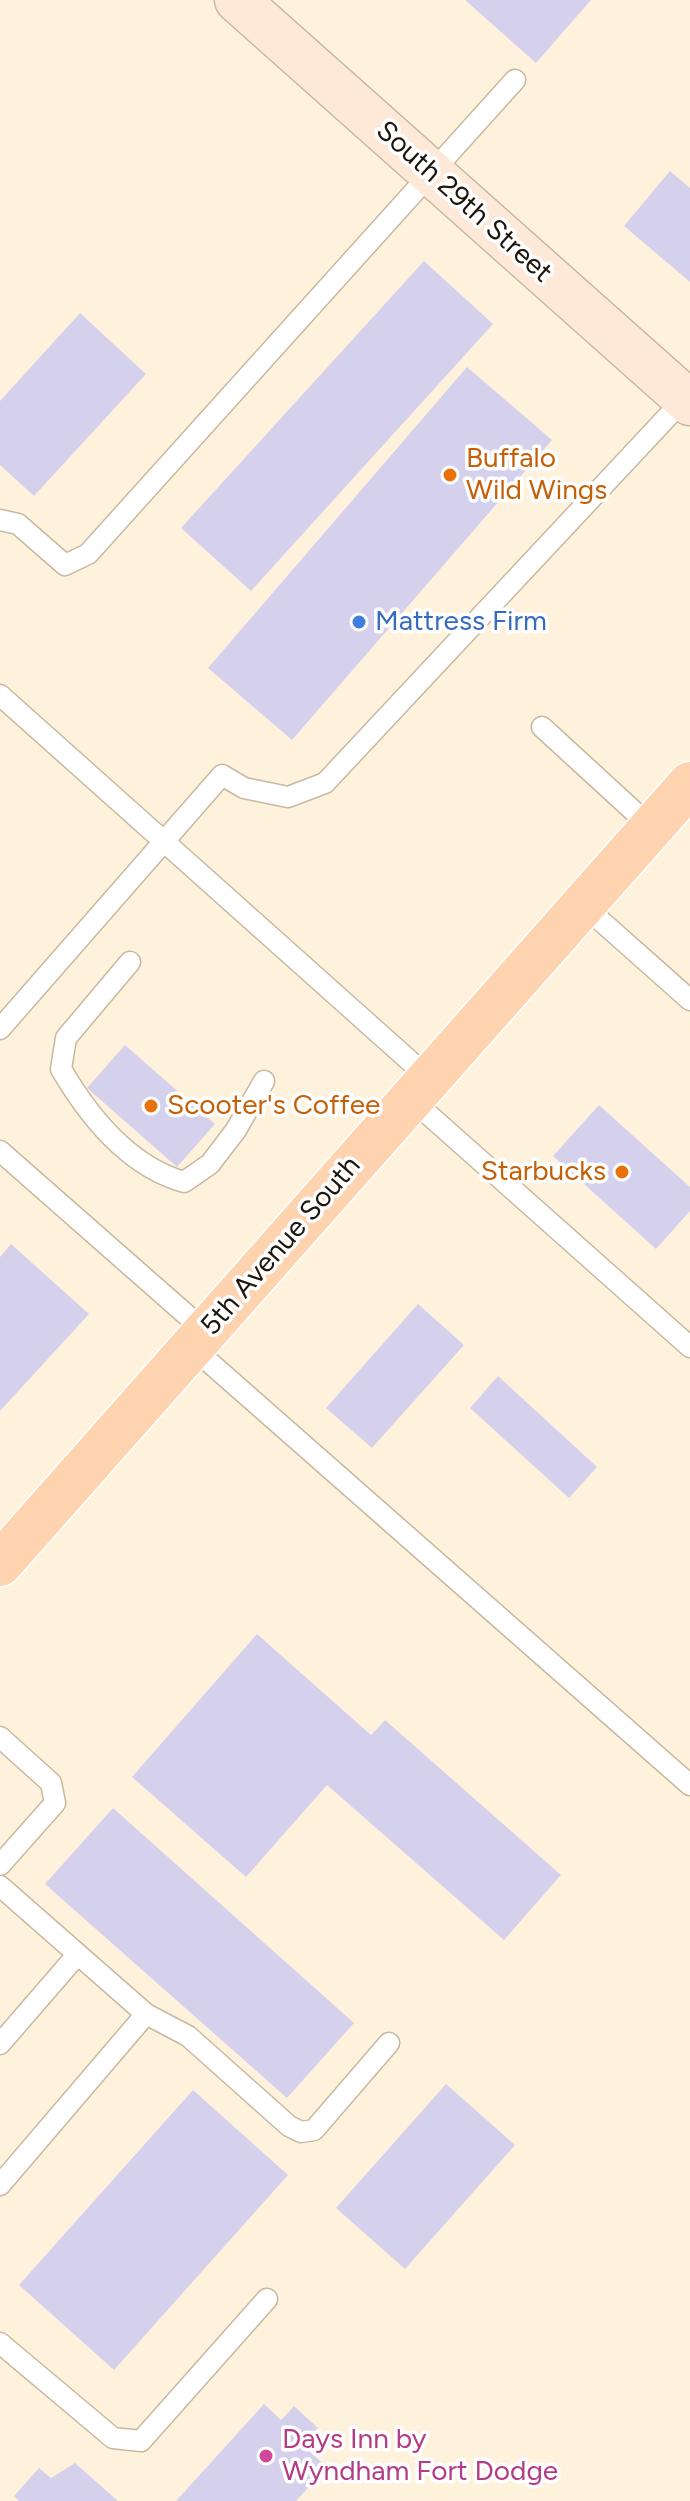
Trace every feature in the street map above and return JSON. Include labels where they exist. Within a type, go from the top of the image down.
[{"type":"main road","name":"5th Avenue South","points":[[0,1564],[690,784]]},
{"type":"street","name":"South 29th Street","points":[[237,0],[687,401]]},
{"type":"lane","points":[[0,520],[18,524],[65,565],[88,554],[515,80]]},
{"type":"lane","points":[[0,1029],[222,775],[244,788],[288,797],[325,783],[687,401]]},
{"type":"lane","points":[[0,695],[165,843],[687,1338]]},
{"type":"lane","points":[[542,727],[651,827]]},
{"type":"lane","points":[[583,905],[690,1000]]},
{"type":"lane","points":[[130,962],[66,1038],[61,1069],[81,1104],[115,1142],[166,1177],[184,1182],[210,1164],[236,1130],[264,1081]]},
{"type":"lane","points":[[0,1151],[199,1340],[690,1785]]},
{"type":"lane","points":[[0,1737],[51,1783],[55,1803],[0,1865]]},
{"type":"lane","points":[[0,1886],[146,2014],[188,2036],[289,2126],[301,2132],[314,2130],[389,2043]]},
{"type":"lane","points":[[0,2044],[77,1955]]},
{"type":"lane","points":[[0,2185],[146,2014]]},
{"type":"lane","points":[[0,2343],[113,2438],[141,2441],[267,2299]]},
{"type":"building","points":[[465,0],[591,0],[536,63]]},
{"type":"building","points":[[670,171],[690,188],[690,282],[624,226]]},
{"type":"building","points":[[424,261],[493,324],[251,591],[181,528]]},
{"type":"building","points":[[80,313],[146,374],[34,496],[0,465],[0,401]]},
{"type":"building","points":[[467,367],[552,440],[292,740],[208,668]]},
{"type":"building","name":"Scooter's Coffee","points":[[125,1045],[215,1124],[177,1167],[87,1088]]},
{"type":"building","name":"Starbucks","points":[[599,1105],[690,1187],[690,1211],[656,1249],[553,1156]]},
{"type":"building","points":[[11,1244],[89,1314],[0,1411],[0,1257]]},
{"type":"building","points":[[418,1304],[464,1345],[372,1448],[326,1408]]},
{"type":"building","points":[[498,1376],[597,1467],[569,1498],[470,1408]]},
{"type":"building","points":[[257,1634],[371,1735],[385,1720],[561,1875],[504,1940],[327,1785],[246,1877],[132,1777]]},
{"type":"building","points":[[113,1808],[354,2023],[287,2098],[45,1884]]},
{"type":"building","points":[[446,2084],[515,2145],[405,2269],[336,2208]]},
{"type":"building","points":[[193,2090],[288,2175],[114,2370],[19,2285]]},
{"type":"building","name":"Days Inn by Wyndham Fort Dodge","points":[[264,2404],[281,2420],[294,2406],[318,2428],[302,2445],[327,2467],[296,2501],[176,2501]]},
{"type":"building","points":[[75,2463],[118,2501],[19,2501],[14,2496],[39,2468],[51,2478]]},
{"type":"place","name":"Buffalo Wild Wings","points":[[450,475]]},
{"type":"place","name":"Mattress Firm","points":[[359,622]]},
{"type":"place","name":"Scooter's Coffee","points":[[151,1106]]},
{"type":"place","name":"Starbucks","points":[[622,1172]]},
{"type":"place","name":"Days Inn by Wyndham Fort Dodge","points":[[266,2456]]}]
